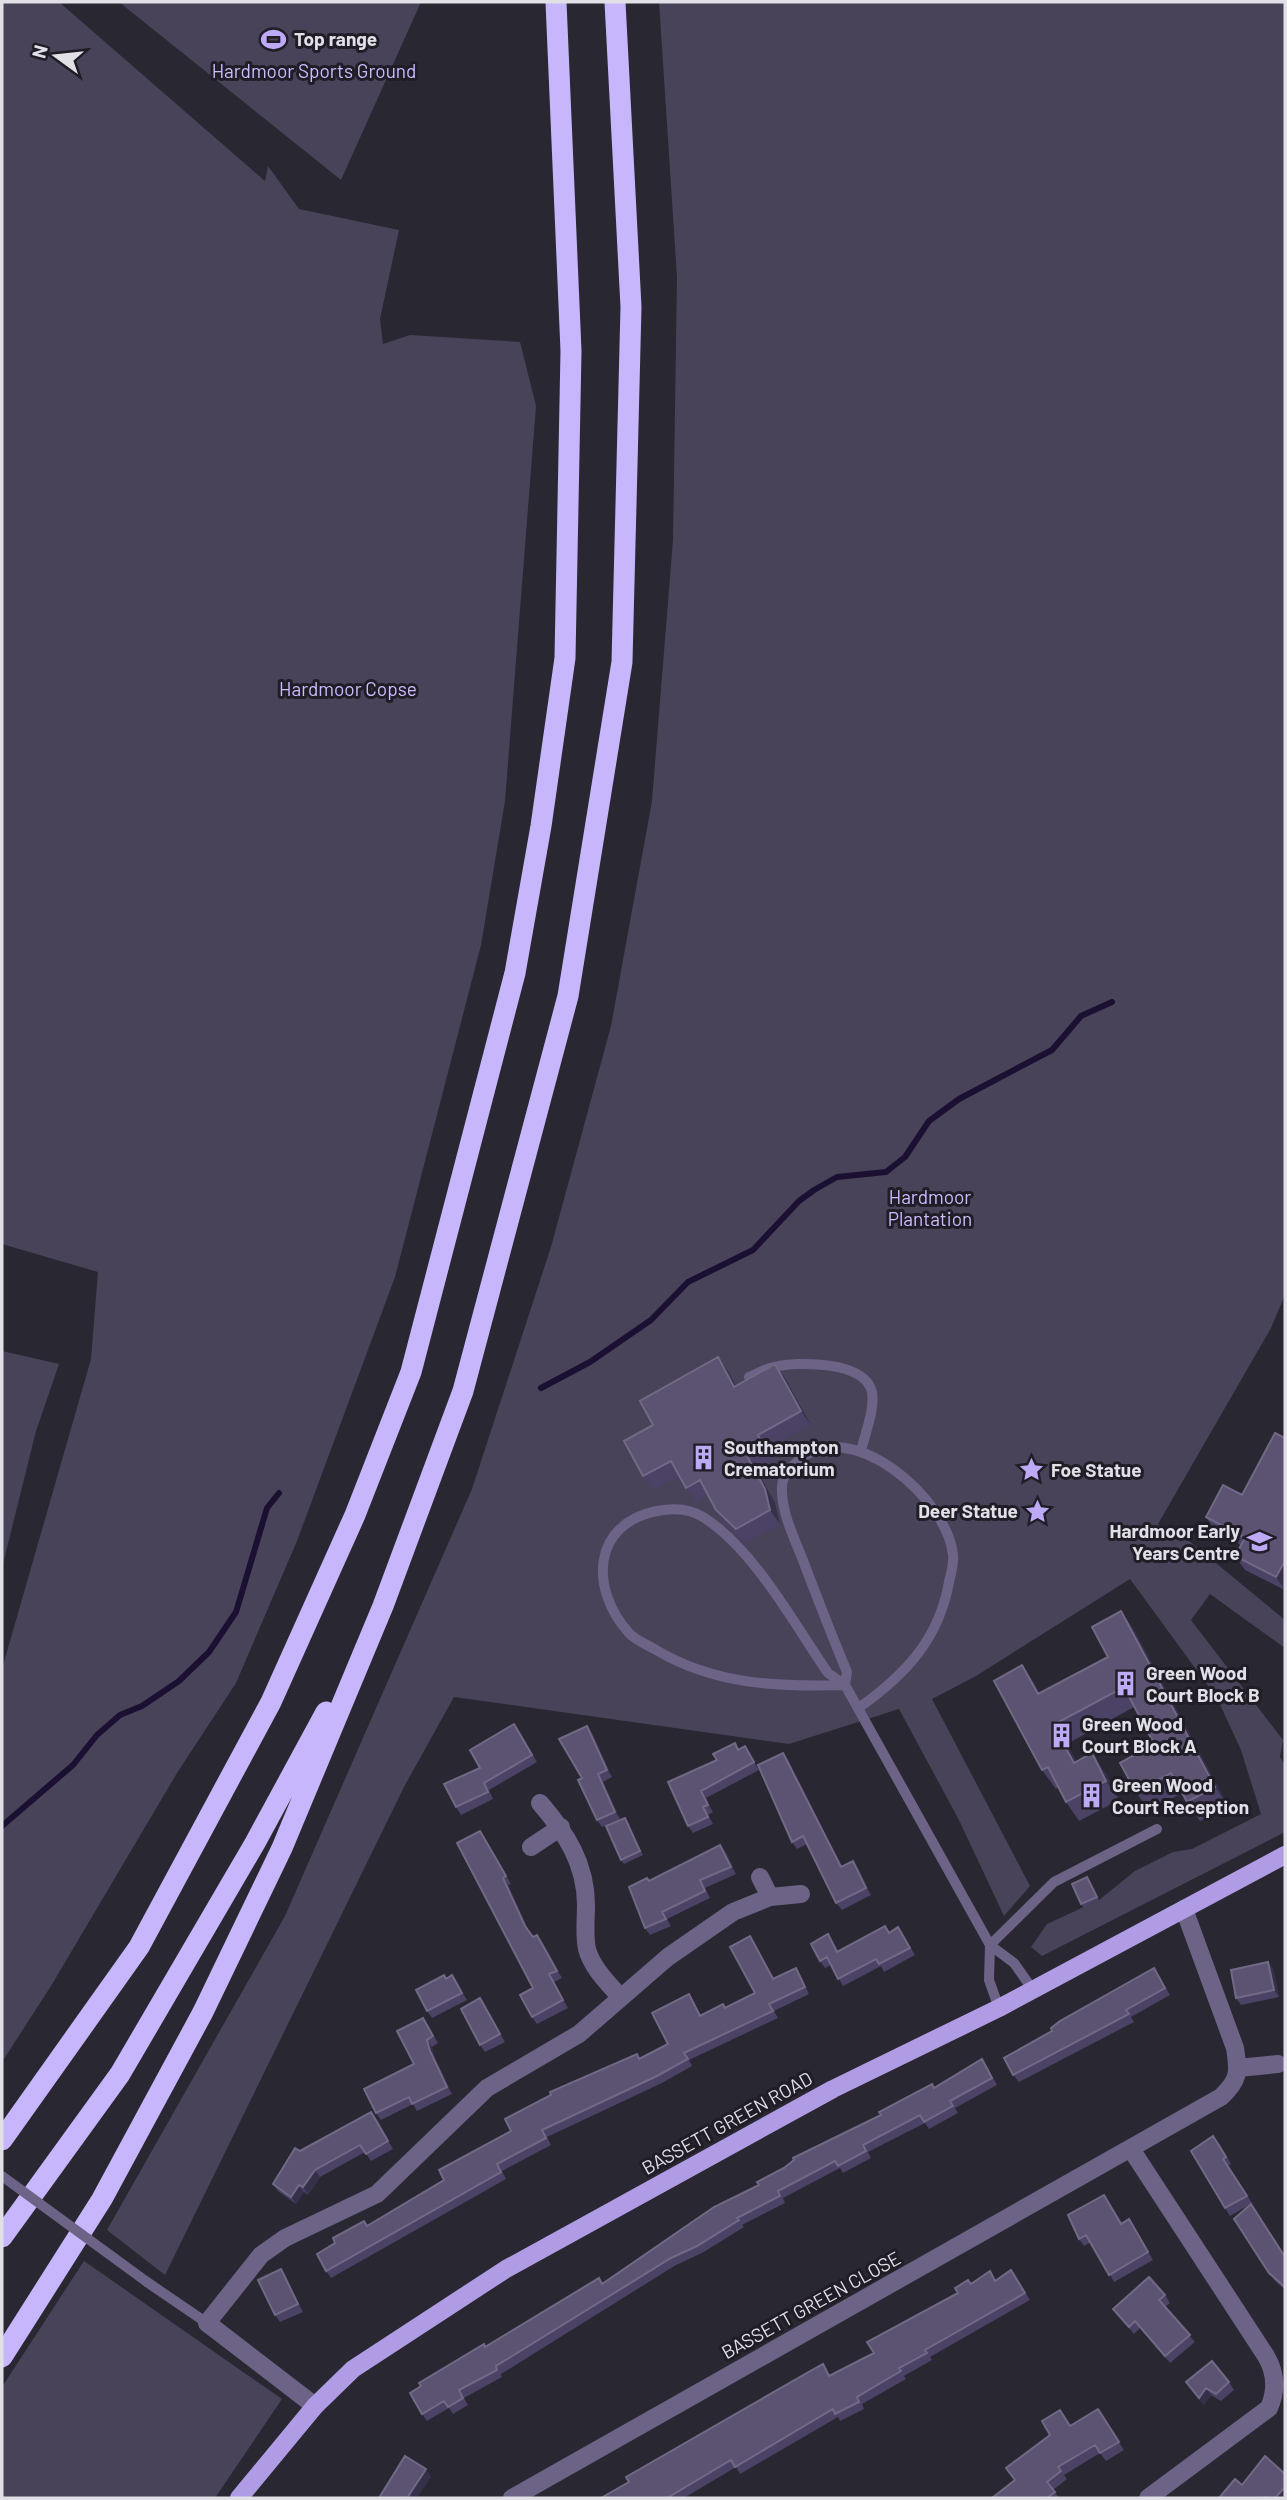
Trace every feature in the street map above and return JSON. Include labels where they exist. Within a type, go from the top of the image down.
[{"type":"highway","points":[[2,2140],[139,1947],[271,1702],[355,1515],[411,1372],[515,973],[541,826],[565,658],[571,351],[556,2]]},
{"type":"highway","points":[[2,2357],[102,2199],[203,2012],[282,1848],[383,1606],[463,1391],[568,996],[622,662],[631,307],[615,2]]},
{"type":"highway","points":[[2,2237],[120,2074],[256,1843],[383,1606]]},
{"type":"main road","name":"BASSETT GREEN ROAD","points":[[239,2498],[315,2406],[353,2369],[506,2269],[833,2089],[999,2008],[1285,1855]]},
{"type":"street","points":[[540,1803],[561,1827],[577,1855],[585,1883],[587,1949],[599,1972],[621,1998]]},
{"type":"street","points":[[531,1847],[561,1827]]},
{"type":"street","points":[[760,1877],[770,1897]]},
{"type":"street","points":[[315,2406],[207,2323],[261,2255],[285,2238],[377,2194],[486,2088],[579,2034],[668,1957],[708,1928],[733,1912],[770,1897],[802,1894]]},
{"type":"street","points":[[1184,1909],[1235,2048],[1238,2068],[1278,2064]]},
{"type":"street","name":"BASSETT GREEN CLOSE","points":[[512,2498],[1221,2097],[1234,2084],[1238,2068]]},
{"type":"street","points":[[1132,2149],[1266,2356],[1273,2368],[1275,2383],[1269,2408],[1148,2498]]},
{"type":"lane","points":[[749,1377],[774,1367],[804,1364],[833,1365],[866,1380],[872,1391],[872,1404],[861,1451]]},
{"type":"lane","points":[[845,1685],[846,1672],[787,1518],[781,1485],[787,1471],[817,1449],[838,1446],[878,1457],[924,1498],[942,1520],[954,1556],[947,1594],[935,1630],[918,1657],[893,1683],[860,1707]]},
{"type":"lane","points":[[845,1685],[791,1686],[736,1681],[707,1675],[665,1656],[630,1634],[607,1599],[601,1577],[605,1548],[621,1526],[647,1513],[674,1508],[702,1516],[756,1569],[828,1673],[845,1685],[860,1707],[990,1945],[1014,1963],[1033,1990]]},
{"type":"lane","points":[[999,2008],[989,1980],[990,1945],[1054,1882],[1157,1829]]},
{"type":"lane","points":[[2,2176],[147,2283],[207,2323]]},
{"type":"green space","name":"Hardmoor Copse","points":[[2,2],[59,2],[265,181],[268,166],[299,209],[399,230],[380,319],[383,344],[410,335],[520,342],[536,406],[505,801],[481,945],[395,1277],[297,1541],[236,1683],[177,1773],[51,1986],[2,2062],[2,1669],[91,1359],[98,1272],[2,1244]]},
{"type":"green space","name":"Hardmoor Sports Ground","points":[[119,2],[421,2],[341,180]]},
{"type":"green space","name":"Hardmoor Plantation","points":[[659,2],[1285,2],[1285,1295],[1271,1328],[1158,1524],[1188,1540],[1285,1620],[1285,1648],[1210,1594],[1191,1620],[1283,1740],[1280,1757],[1285,1765],[1285,1832],[1042,1956],[1031,1947],[1047,1924],[1099,1900],[1135,1871],[1173,1852],[1192,1849],[1261,1814],[1241,1750],[1217,1698],[1130,1579],[976,1676],[932,1699],[1030,1886],[1004,1916],[959,1820],[899,1709],[789,1744],[454,1697],[405,1785],[165,2275],[107,2230],[285,1916],[472,1489],[551,1247],[611,1026],[652,801],[673,540],[677,277]]},
{"type":"green space","points":[[2,1351],[59,1364],[36,1431],[2,1568]]},
{"type":"green space","points":[[84,2261],[282,2399],[215,2498],[2,2498],[2,2387]]},
{"type":"building","name":"Southampton Crematorium","points":[[718,1357],[734,1387],[775,1364],[801,1411],[758,1435],[764,1447],[747,1456],[765,1489],[770,1510],[736,1529],[716,1510],[700,1480],[686,1488],[671,1461],[643,1476],[624,1441],[653,1425],[640,1401]]},
{"type":"building","points":[[1275,1433],[1285,1438],[1285,1561],[1276,1577],[1235,1556],[1245,1538],[1206,1517],[1223,1485],[1242,1495]]},
{"type":"building","points":[[1121,1611],[1215,1787],[1187,1802],[1171,1773],[1136,1792],[1120,1763],[1154,1744],[1124,1687],[1053,1725],[1074,1763],[1092,1753],[1106,1781],[1066,1802],[1048,1767],[1042,1770],[994,1681],[1022,1665],[1038,1694],[1108,1657],[1092,1627]]},
{"type":"building","points":[[514,1724],[532,1755],[484,1783],[488,1792],[456,1807],[444,1784],[480,1768],[470,1750]]},
{"type":"building","points":[[587,1726],[607,1770],[598,1774],[615,1812],[597,1820],[578,1780],[582,1778],[559,1739]]},
{"type":"building","points":[[735,1743],[738,1750],[745,1746],[754,1762],[701,1791],[708,1805],[703,1807],[708,1817],[688,1826],[668,1782],[717,1760],[713,1754]]},
{"type":"building","points":[[783,1753],[841,1867],[853,1861],[866,1888],[836,1903],[803,1836],[792,1842],[758,1765]]},
{"type":"building","points":[[625,1818],[640,1851],[621,1860],[606,1826]]},
{"type":"building","points":[[480,1831],[506,1876],[503,1878],[525,1926],[533,1937],[537,1935],[557,1971],[549,1974],[563,2000],[532,2017],[520,1995],[533,1988],[457,1843]]},
{"type":"building","points":[[720,1845],[731,1867],[700,1880],[705,1891],[662,1912],[666,1919],[645,1928],[629,1887],[647,1878],[649,1881]]},
{"type":"building","points":[[1087,1877],[1097,1897],[1081,1904],[1072,1884]]},
{"type":"building","points":[[885,1926],[889,1933],[898,1927],[910,1948],[879,1964],[876,1959],[838,1979],[827,1957],[820,1961],[811,1944],[828,1934],[837,1952]]},
{"type":"building","points":[[750,1936],[773,1979],[796,1968],[805,1987],[769,2004],[773,2011],[684,2053],[688,2059],[657,2076],[542,2130],[546,2138],[497,2164],[501,2172],[326,2271],[317,2254],[335,2243],[333,2238],[364,2221],[367,2226],[444,2180],[439,2170],[511,2131],[505,2119],[551,2095],[550,2092],[637,2054],[639,2059],[668,2044],[652,2013],[689,1994],[700,2016],[723,2004],[725,2008],[755,1993],[730,1947]]},
{"type":"building","points":[[1268,1962],[1274,1990],[1236,1998],[1231,1970]]},
{"type":"building","points":[[1154,1968],[1165,1988],[1126,2010],[1129,2014],[1013,2075],[1004,2058],[1052,2031],[1051,2028],[1060,2021]]},
{"type":"building","points":[[444,1975],[446,1979],[452,1975],[462,1993],[427,2011],[416,1990]]},
{"type":"building","points":[[480,1998],[500,2034],[480,2045],[461,2009]]},
{"type":"building","points":[[423,2018],[433,2036],[427,2040],[430,2051],[447,2087],[412,2104],[409,2097],[376,2113],[364,2089],[414,2064],[397,2031]]},
{"type":"building","points":[[982,2059],[992,2078],[950,2101],[953,2106],[924,2122],[920,2115],[863,2145],[866,2151],[838,2166],[835,2161],[778,2191],[780,2196],[737,2218],[739,2220],[697,2246],[671,2258],[496,2366],[497,2370],[459,2390],[463,2398],[448,2407],[444,2401],[422,2414],[410,2393],[421,2386],[419,2383],[484,2344],[485,2347],[599,2278],[602,2284],[714,2207],[759,2185],[757,2182],[784,2168],[793,2158],[881,2115],[879,2112],[932,2084],[934,2088]]},
{"type":"building","points":[[371,2112],[388,2141],[366,2154],[360,2145],[315,2170],[303,2187],[299,2185],[291,2197],[273,2184],[295,2148],[300,2151]]},
{"type":"building","points":[[1213,2136],[1226,2157],[1223,2159],[1247,2196],[1225,2208],[1191,2151]]},
{"type":"building","points":[[1104,2195],[1121,2224],[1129,2219],[1148,2252],[1109,2275],[1086,2235],[1079,2239],[1068,2215]]},
{"type":"building","points":[[1251,2204],[1285,2257],[1285,2287],[1269,2273],[1234,2219]]},
{"type":"building","points":[[281,2269],[298,2304],[275,2315],[258,2280]]},
{"type":"building","points":[[1011,2270],[1025,2293],[925,2350],[927,2353],[899,2368],[901,2371],[857,2397],[859,2402],[835,2414],[833,2409],[735,2467],[731,2460],[667,2498],[601,2498],[629,2482],[626,2477],[823,2364],[829,2376],[874,2353],[867,2342],[958,2293],[955,2288],[968,2280],[971,2284],[990,2271],[995,2281]]},
{"type":"building","points":[[1149,2277],[1165,2295],[1159,2300],[1190,2335],[1165,2356],[1135,2321],[1129,2327],[1113,2309]]},
{"type":"building","points":[[1212,2361],[1229,2382],[1216,2394],[1206,2388],[1199,2398],[1186,2382]]},
{"type":"building","points":[[1098,2409],[1119,2442],[1100,2453],[1095,2445],[1058,2467],[1061,2471],[1047,2482],[1055,2492],[1047,2498],[992,2498],[1015,2480],[1006,2468],[1050,2435],[1042,2421],[1060,2410],[1070,2426]]},
{"type":"building","points":[[405,2456],[426,2469],[407,2498],[379,2498]]},
{"type":"building","points":[[1265,2456],[1285,2474],[1285,2487],[1275,2498],[1219,2498],[1235,2479],[1242,2485]]},
{"type":"waterway","points":[[541,1388],[590,1362],[651,1320],[688,1282],[753,1250],[799,1201],[814,1190],[837,1177],[886,1172],[905,1157],[929,1121],[959,1099],[1052,1050],[1081,1016],[1112,1002]]},
{"type":"waterway","points":[[2,1826],[73,1765],[97,1735],[120,1715],[142,1706],[179,1681],[209,1652],[236,1612],[267,1508],[279,1493]]},
{"type":"place","name":"Top range","points":[[274,39]]},
{"type":"place","name":"Southampton Crematorium","points":[[704,1458]]},
{"type":"place","name":"Foe Statue","points":[[1031,1470]]},
{"type":"place","name":"Deer Statue","points":[[1038,1511]]},
{"type":"place","name":"Hardmoor Early Years Centre","points":[[1260,1542]]},
{"type":"place","name":"Green Wood Court Block B","points":[[1126,1684]]},
{"type":"place","name":"Green Wood Court Block A","points":[[1062,1735]]},
{"type":"place","name":"Green Wood Court Reception","points":[[1092,1796]]}]
